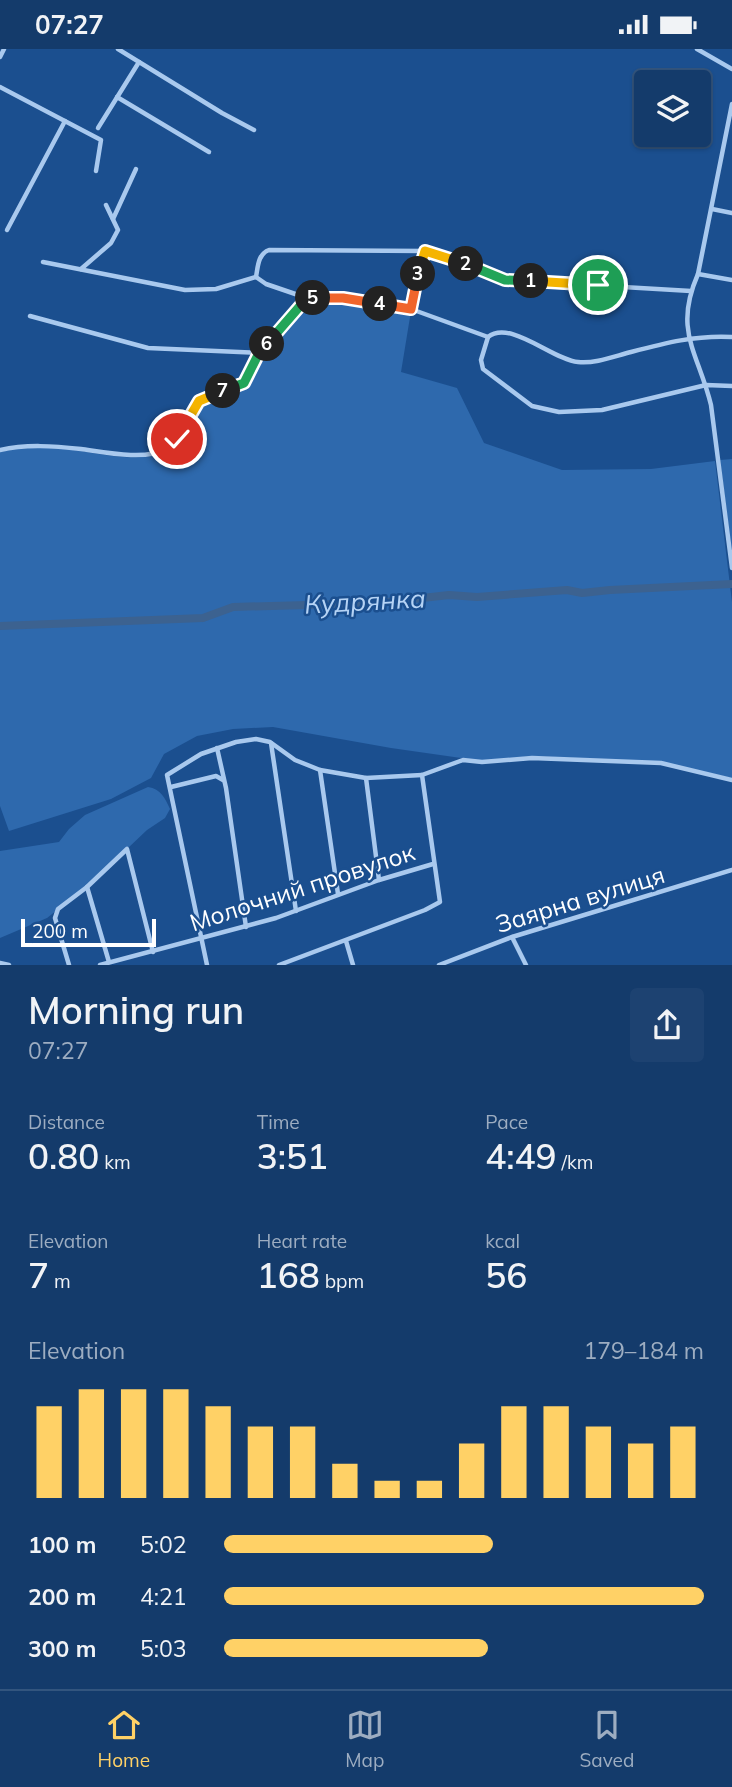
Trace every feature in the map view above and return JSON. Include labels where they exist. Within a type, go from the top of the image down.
[{"type":"street","points":[[0,57],[5,49]]},
{"type":"street","points":[[118,49],[254,130]]},
{"type":"street","points":[[697,49],[732,69]]},
{"type":"street","points":[[98,128],[139,62]]},
{"type":"street","points":[[0,87],[102,140],[96,171]]},
{"type":"street","points":[[117,97],[209,152]]},
{"type":"street","points":[[732,104],[698,274],[691,291],[687,315],[688,338],[711,405],[732,568]]},
{"type":"street","points":[[7,230],[65,121]]},
{"type":"street","points":[[725,139],[732,141]]},
{"type":"street","points":[[113,220],[135,169]]},
{"type":"street","points":[[81,269],[111,243],[118,230],[106,205]]},
{"type":"street","points":[[712,208],[732,212]]},
{"type":"street","points":[[256,277],[260,258],[263,252],[269,250],[425,251],[505,280],[691,291]]},
{"type":"street","points":[[411,309],[425,251]]},
{"type":"street","points":[[43,262],[185,290],[216,289],[256,277]]},
{"type":"street","points":[[698,274],[732,280]]},
{"type":"street","points":[[256,277],[266,284],[307,298],[343,298],[411,309],[488,337],[500,333],[516,335],[577,363],[688,338],[732,337]]},
{"type":"street","points":[[0,450],[29,446],[82,449],[100,454],[150,454],[166,450],[177,439],[199,401],[244,383],[259,353],[307,298]]},
{"type":"street","points":[[30,316],[148,348],[259,353]]},
{"type":"street","points":[[488,337],[481,360],[484,369],[531,406],[559,412],[602,410],[706,385],[732,386]]},
{"type":"street","points":[[207,964],[167,775],[201,754],[217,748],[248,739],[270,742],[295,760],[320,770],[366,778],[422,775],[463,760],[482,762],[531,758],[661,763],[732,780]]},
{"type":"street","points":[[270,742],[296,911]]},
{"type":"street","points":[[217,748],[246,926]]},
{"type":"street","points":[[320,770],[338,894]]},
{"type":"street","points":[[279,964],[346,941],[440,902],[422,775]]},
{"type":"street","points":[[171,786],[216,776],[223,780]]},
{"type":"street","points":[[366,778],[379,880]]},
{"type":"street","points":[[69,964],[55,918],[58,909],[87,887],[127,849],[153,952]]},
{"type":"street","name":"Молочний провулок","points":[[100,964],[153,952],[296,911],[338,894],[433,864]]},
{"type":"street","name":"Заярна вулиця","points":[[439,964],[512,937],[732,870]]},
{"type":"street","points":[[87,887],[109,962]]},
{"type":"street","points":[[512,937],[526,964]]},
{"type":"street","points":[[346,941],[353,964]]},
{"type":"street","points":[[0,963],[9,964]]},
{"type":"shaded area","points":[[308,300],[342,300],[411,311],[401,372],[457,388],[484,443],[562,470],[651,469],[715,461],[732,602],[732,778],[661,762],[532,756],[482,761],[273,727],[233,729],[197,736],[164,754],[151,778],[111,799],[9,831],[0,806],[0,452],[50,448],[113,456],[148,457],[167,451],[183,435],[204,399],[246,384],[260,354]]},
{"type":"shaded area","points":[[732,459],[732,552],[720,460]]},
{"type":"shaded area","points":[[148,787],[159,792],[166,801],[170,809],[165,818],[147,830],[90,884],[47,918],[0,938],[0,851],[59,842],[85,815]]},
{"type":"waterway","name":"Кудрянка","points":[[0,626],[203,618],[233,607],[378,603],[449,595],[477,597],[567,590],[582,593],[732,584]]},
{"type":"route","points":[[177,439],[202,397],[244,383],[259,353],[307,298],[343,298],[411,309],[425,251],[505,280],[598,285]]}]
